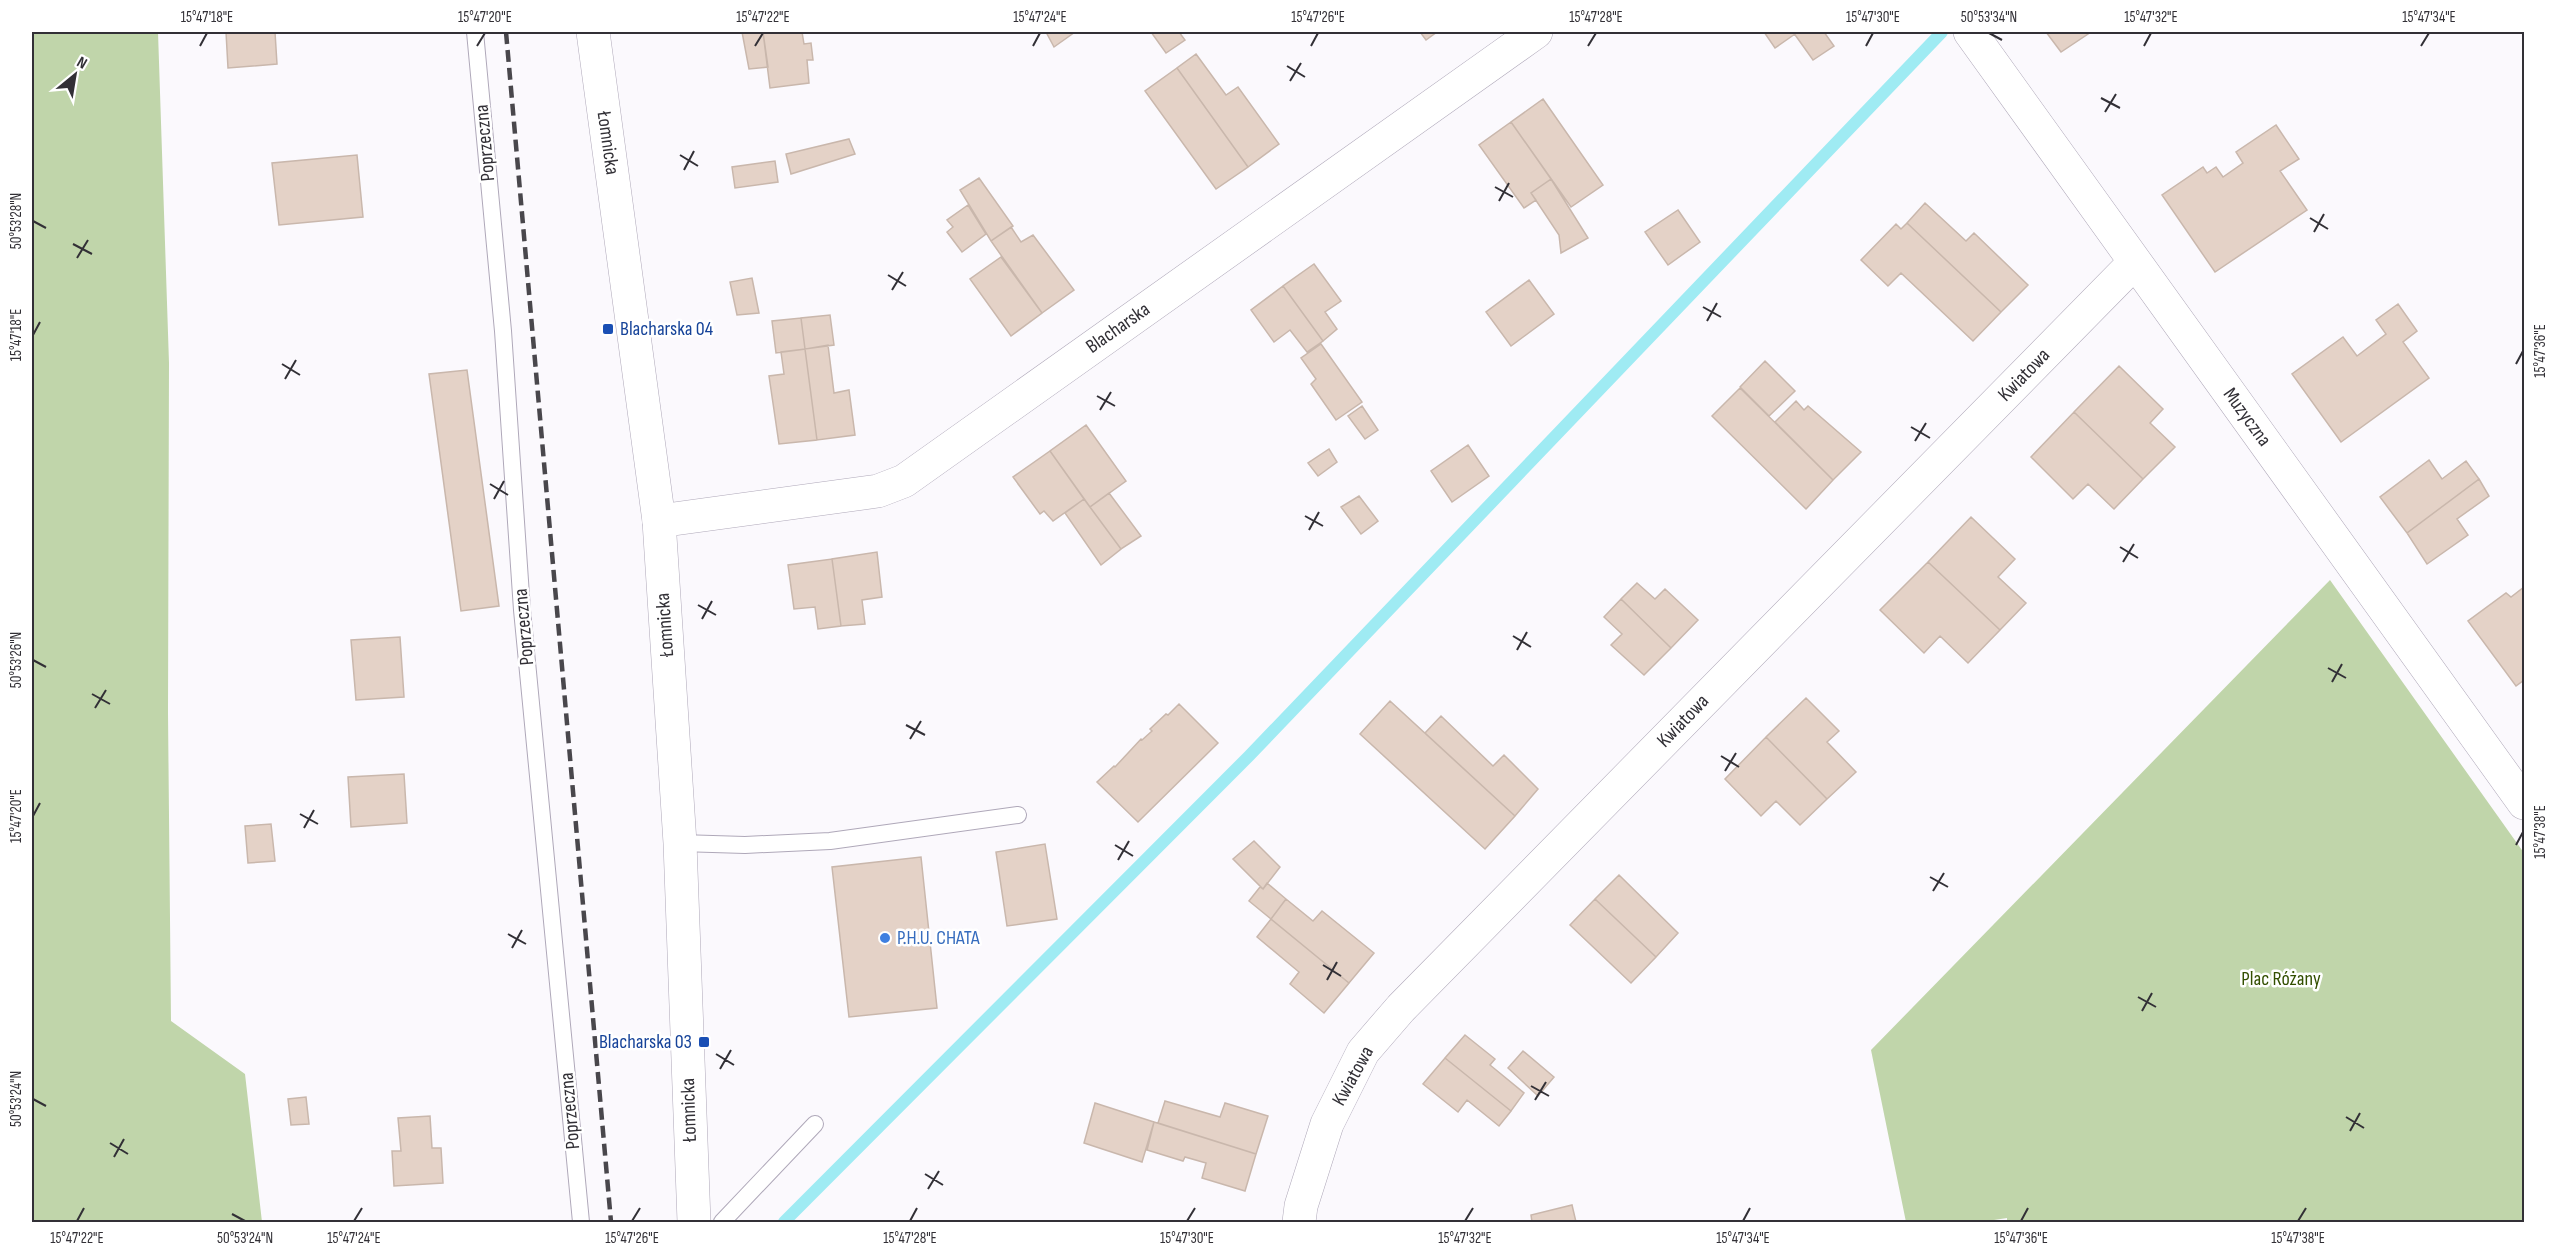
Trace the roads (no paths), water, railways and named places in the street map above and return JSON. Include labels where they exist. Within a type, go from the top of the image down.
[{"type":"street","name":"Łomnicka","points":[[593,32],[658,521],[680,843],[694,1222]]},
{"type":"street","name":"Blacharska","points":[[658,521],[878,491],[904,480],[1536,32]]},
{"type":"street","name":"Muzyczna","points":[[1970,32],[2524,803]]},
{"type":"street","name":"Kwiatowa","points":[[1299,1222],[1300,1206],[1327,1124],[1363,1052],[1401,1008],[2135,262]]},
{"type":"lane","name":"Poprzeczna","points":[[475,32],[503,331],[523,622],[581,1222]]},
{"type":"lane","points":[[680,843],[754,845],[830,841],[1018,815]]},
{"type":"lane","points":[[722,1222],[815,1124]]},
{"type":"waterway","points":[[784,1222],[1249,756],[1942,32]]},
{"type":"railway","points":[[506,32],[611,1222]]},
{"type":"place","name":"Blacharska 04","points":[[608,329]]},
{"type":"place","name":"P.H.U. CHATA","points":[[885,938]]},
{"type":"place","name":"Blacharska 03","points":[[704,1042]]},
{"type":"park label","name":"Plac Różany","points":[[2281,979]]}]
